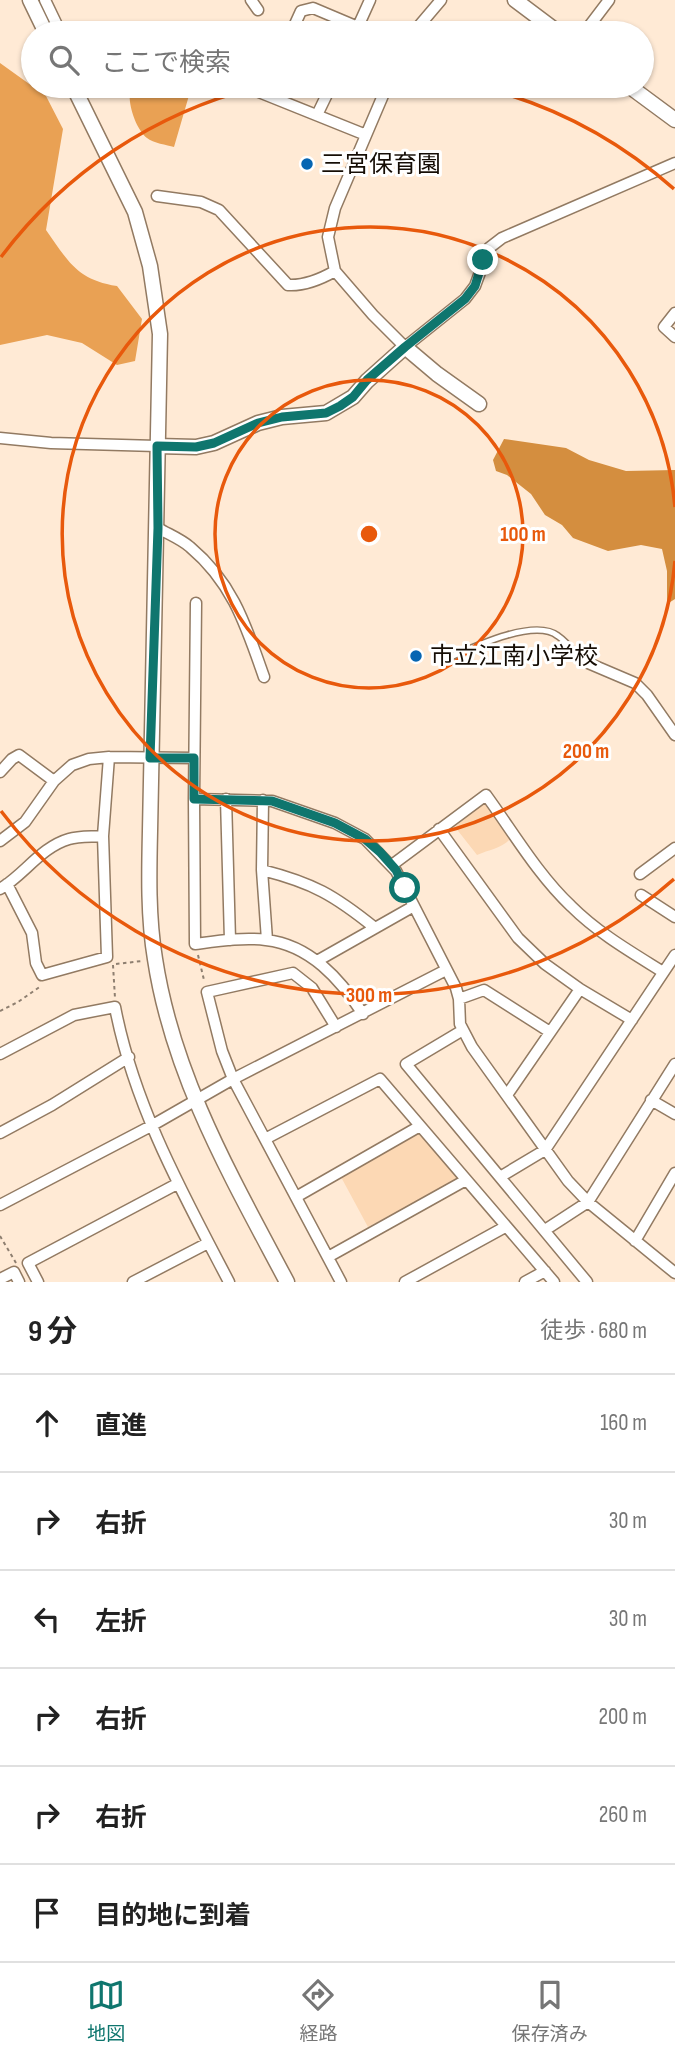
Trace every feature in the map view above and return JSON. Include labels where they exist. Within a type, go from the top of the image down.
[{"type":"street","points":[[30,0],[40,21]]},
{"type":"street","points":[[45,0],[55,21]]},
{"type":"street","points":[[251,0],[258,10]]},
{"type":"street","points":[[360,21],[370,0]]},
{"type":"street","points":[[423,21],[441,0]]},
{"type":"street","points":[[515,0],[543,21]]},
{"type":"street","points":[[593,21],[609,0]]},
{"type":"street","points":[[296,21],[301,11],[313,8],[338,21]]},
{"type":"street","points":[[80,98],[135,212],[147,253],[160,334],[158,528],[150,758],[149,885],[155,958],[169,1026],[194,1100],[224,1165],[287,1282]]},
{"type":"street","points":[[282,98],[366,135]]},
{"type":"street","points":[[317,115],[325,98]]},
{"type":"street","points":[[382,98],[330,222],[330,253],[335,271],[405,347],[479,404]]},
{"type":"street","points":[[645,98],[675,120]]},
{"type":"street","points":[[0,438],[51,443],[205,445],[258,423],[282,417],[326,413],[353,397],[367,380],[465,299],[475,286],[489,248],[502,238],[675,163]]},
{"type":"street","points":[[157,196],[201,202],[219,210],[288,285],[296,286],[322,279],[335,271]]},
{"type":"street","points":[[675,313],[664,327],[675,337]]},
{"type":"street","points":[[158,528],[189,545],[219,576],[243,615],[264,677]]},
{"type":"street","points":[[196,603],[195,944],[267,940],[293,948],[317,961],[335,977],[363,1014]]},
{"type":"street","points":[[581,660],[635,684],[647,695],[675,735]]},
{"type":"street","points":[[0,772],[12,758],[19,755],[54,782]]},
{"type":"street","points":[[103,836],[68,839],[43,852],[4,886],[32,933],[36,963],[42,975],[107,957],[103,836],[109,757]]},
{"type":"street","points":[[0,841],[25,822],[54,782],[72,765],[89,759],[109,757],[194,758]]},
{"type":"street","points":[[391,865],[486,795],[549,881],[570,905],[599,931],[663,972]]},
{"type":"street","points":[[194,799],[263,800],[349,829],[365,839],[391,865],[414,906],[459,999],[460,1024],[472,1047],[545,1150],[588,1202],[675,1273]]},
{"type":"street","points":[[226,799],[230,940]]},
{"type":"street","points":[[263,800],[262,870],[267,940]]},
{"type":"street","points":[[439,829],[518,938],[545,964],[632,1020]]},
{"type":"street","points":[[640,874],[675,848]]},
{"type":"street","points":[[262,870],[299,879],[323,890],[374,928]]},
{"type":"street","points":[[640,895],[675,917]]},
{"type":"street","points":[[317,961],[414,906]]},
{"type":"street","points":[[500,1177],[545,1150],[675,955]]},
{"type":"street","points":[[0,1205],[151,1126],[233,1079],[446,970]]},
{"type":"street","points":[[336,1027],[312,988],[293,974],[207,992],[222,1051],[233,1079],[341,1282]]},
{"type":"street","points":[[459,999],[484,989],[550,1032]]},
{"type":"street","points":[[507,1095],[580,989]]},
{"type":"street","points":[[0,1054],[74,1015],[116,1007],[151,1126],[177,1184],[229,1282]]},
{"type":"street","points":[[463,1030],[405,1064],[587,1282]]},
{"type":"street","points":[[0,1132],[52,1105],[129,1057]]},
{"type":"street","points":[[545,1230],[588,1202],[675,1064]]},
{"type":"street","points":[[265,1139],[380,1079],[554,1282]]},
{"type":"street","points":[[651,1100],[675,1114]]},
{"type":"street","points":[[296,1197],[420,1126]]},
{"type":"street","points":[[635,1241],[675,1173]]},
{"type":"street","points":[[328,1256],[466,1180]]},
{"type":"street","points":[[38,1282],[28,1264],[177,1184]]},
{"type":"street","points":[[405,1282],[505,1227]]},
{"type":"street","points":[[133,1282],[208,1243]]},
{"type":"street","points":[[525,1282],[545,1271]]},
{"type":"street","points":[[0,1279],[14,1272],[19,1282]]},
{"type":"lane","points":[[444,660],[508,634],[531,631],[558,635],[581,660]]},
{"type":"path","points":[[195,944],[207,992]]},
{"type":"path","points":[[116,1007],[113,964],[144,960]]},
{"type":"path","points":[[0,1011],[43,984]]},
{"type":"path","points":[[0,1236],[19,1268]]},
{"type":"shaded area","points":[[0,63],[21,78],[21,98],[47,98],[63,129],[46,230],[75,267],[92,279],[117,286],[142,319],[135,361],[117,365],[82,343],[47,335],[0,345]]},
{"type":"shaded area","points":[[130,98],[188,98],[174,147],[147,138],[135,121]]},
{"type":"shaded area","points":[[504,439],[566,448],[589,460],[626,471],[675,470],[675,599],[667,604],[667,571],[662,549],[641,545],[608,551],[573,538],[562,525],[545,515],[531,494],[507,475],[496,471],[493,460]]},
{"type":"shaded area","points":[[486,801],[512,837],[500,846],[477,855],[455,827]]},
{"type":"shaded area","points":[[419,1132],[459,1179],[368,1227],[341,1177]]},
{"type":"place","name":"三宮保育園","points":[[307,164]]},
{"type":"place","name":"市立江南小学校","points":[[416,656]]},
{"type":"route","points":[[405,888],[396,870],[380,852],[349,829],[272,801],[194,799],[194,758],[150,758],[158,528],[157,446],[196,447],[214,443],[258,423],[282,417],[326,413],[340,406],[405,347],[465,299],[475,286],[483,260]]}]
